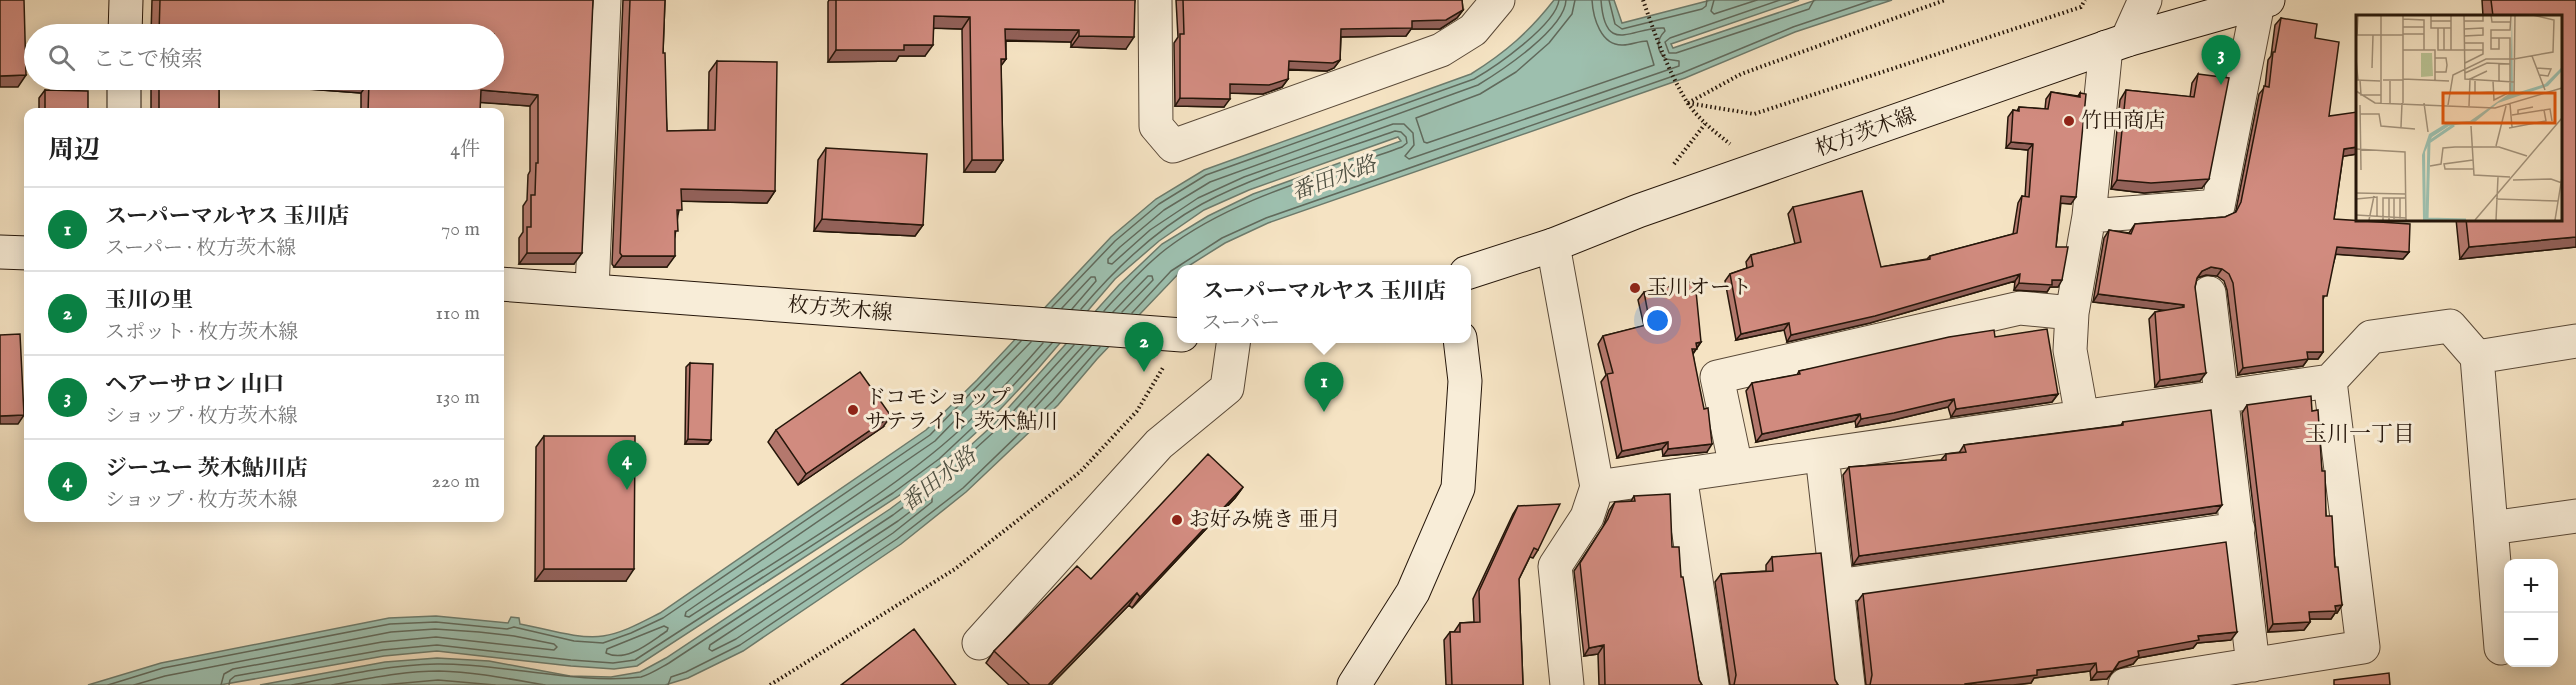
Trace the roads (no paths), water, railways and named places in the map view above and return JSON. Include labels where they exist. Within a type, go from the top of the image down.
[{"type":"street","points":[[126,0],[126,24]]},
{"type":"street","points":[[592,290],[604,0]]},
{"type":"street","points":[[1155,0],[1156,126],[1173,146],[1441,50],[1473,30],[1498,0]]},
{"type":"street","points":[[2082,417],[2070,350],[2072,313],[2117,44],[2145,0]]},
{"type":"street","points":[[2089,216],[2218,206],[2263,1]]},
{"type":"street","name":"枚方茨木線","points":[[1471,272],[1553,245],[1638,211],[2117,44],[2263,1]]},
{"type":"street","points":[[124,90],[124,108]]},
{"type":"street","points":[[1553,245],[1598,487],[1587,517],[1554,566],[1567,685]]},
{"type":"street","points":[[0,252],[24,253]]},
{"type":"street","name":"枚方茨木線","points":[[504,284],[1170,334]]},
{"type":"street","points":[[2209,293],[2253,665]]},
{"type":"street","points":[[1736,467],[1717,377],[2020,308],[2072,313]]},
{"type":"street","points":[[1598,487],[2330,381],[2371,337],[2450,326],[2477,357],[2501,648]]},
{"type":"street","points":[[2477,357],[2576,342]]},
{"type":"street","points":[[979,643],[1159,444],[1227,388],[1233,343]]},
{"type":"street","points":[[1354,685],[1413,592],[1458,488],[1465,381],[1460,343]]},
{"type":"street","points":[[2125,685],[2363,647],[2330,381]]},
{"type":"street","points":[[1822,455],[1848,685]]},
{"type":"street","points":[[1680,475],[1712,685]]},
{"type":"street","points":[[2491,528],[2576,516]]},
{"type":"street","points":[[1837,586],[2238,529]]},
{"type":"water","name":"番田水路","points":[[1554,0],[1614,0],[1622,23],[1711,0],[1799,0],[1671,44],[1673,48],[1816,0],[1892,0],[1795,32],[1685,78],[1268,223],[1225,243],[1190,265],[1177,265],[1177,275],[1097,359],[1058,405],[966,492],[901,544],[743,651],[688,678],[665,685],[260,685],[385,662],[437,658],[489,661],[570,676],[611,677],[640,672],[666,658],[890,509],[949,465],[993,425],[1119,285],[1162,244],[1208,216],[1253,194],[1401,141],[1398,137],[1249,190],[1204,210],[1159,241],[1115,279],[1036,371],[992,418],[943,463],[897,497],[637,666],[614,669],[571,666],[437,651],[384,656],[220,685],[88,685],[161,663],[389,618],[436,616],[508,623],[511,617],[519,618],[520,624],[594,637],[610,635],[632,627],[660,613],[926,430],[977,380],[1111,237],[1156,199],[1204,170],[1471,74],[1516,41]]},
{"type":"place","name":"ヘアーサロン 山口","points":[[2221,85]]},
{"type":"place","name":"竹田商店","points":[[2069,121]]},
{"type":"place","name":"玉川オート","points":[[1635,288]]},
{"type":"place","name":"玉川の里","points":[[1144,372]]},
{"type":"place","name":"ドコモショップ サテライト 茨木鮎川","points":[[853,410]]},
{"type":"place","name":"スーパーマルヤス 玉川店","points":[[1324,412]]},
{"type":"place","name":"ジーユー 茨木鮎川店","points":[[627,490]]},
{"type":"place","name":"お好み焼き 亜月","points":[[1177,520]]},
{"type":"district","name":"玉川一丁目","points":[[2360,435]]}]
